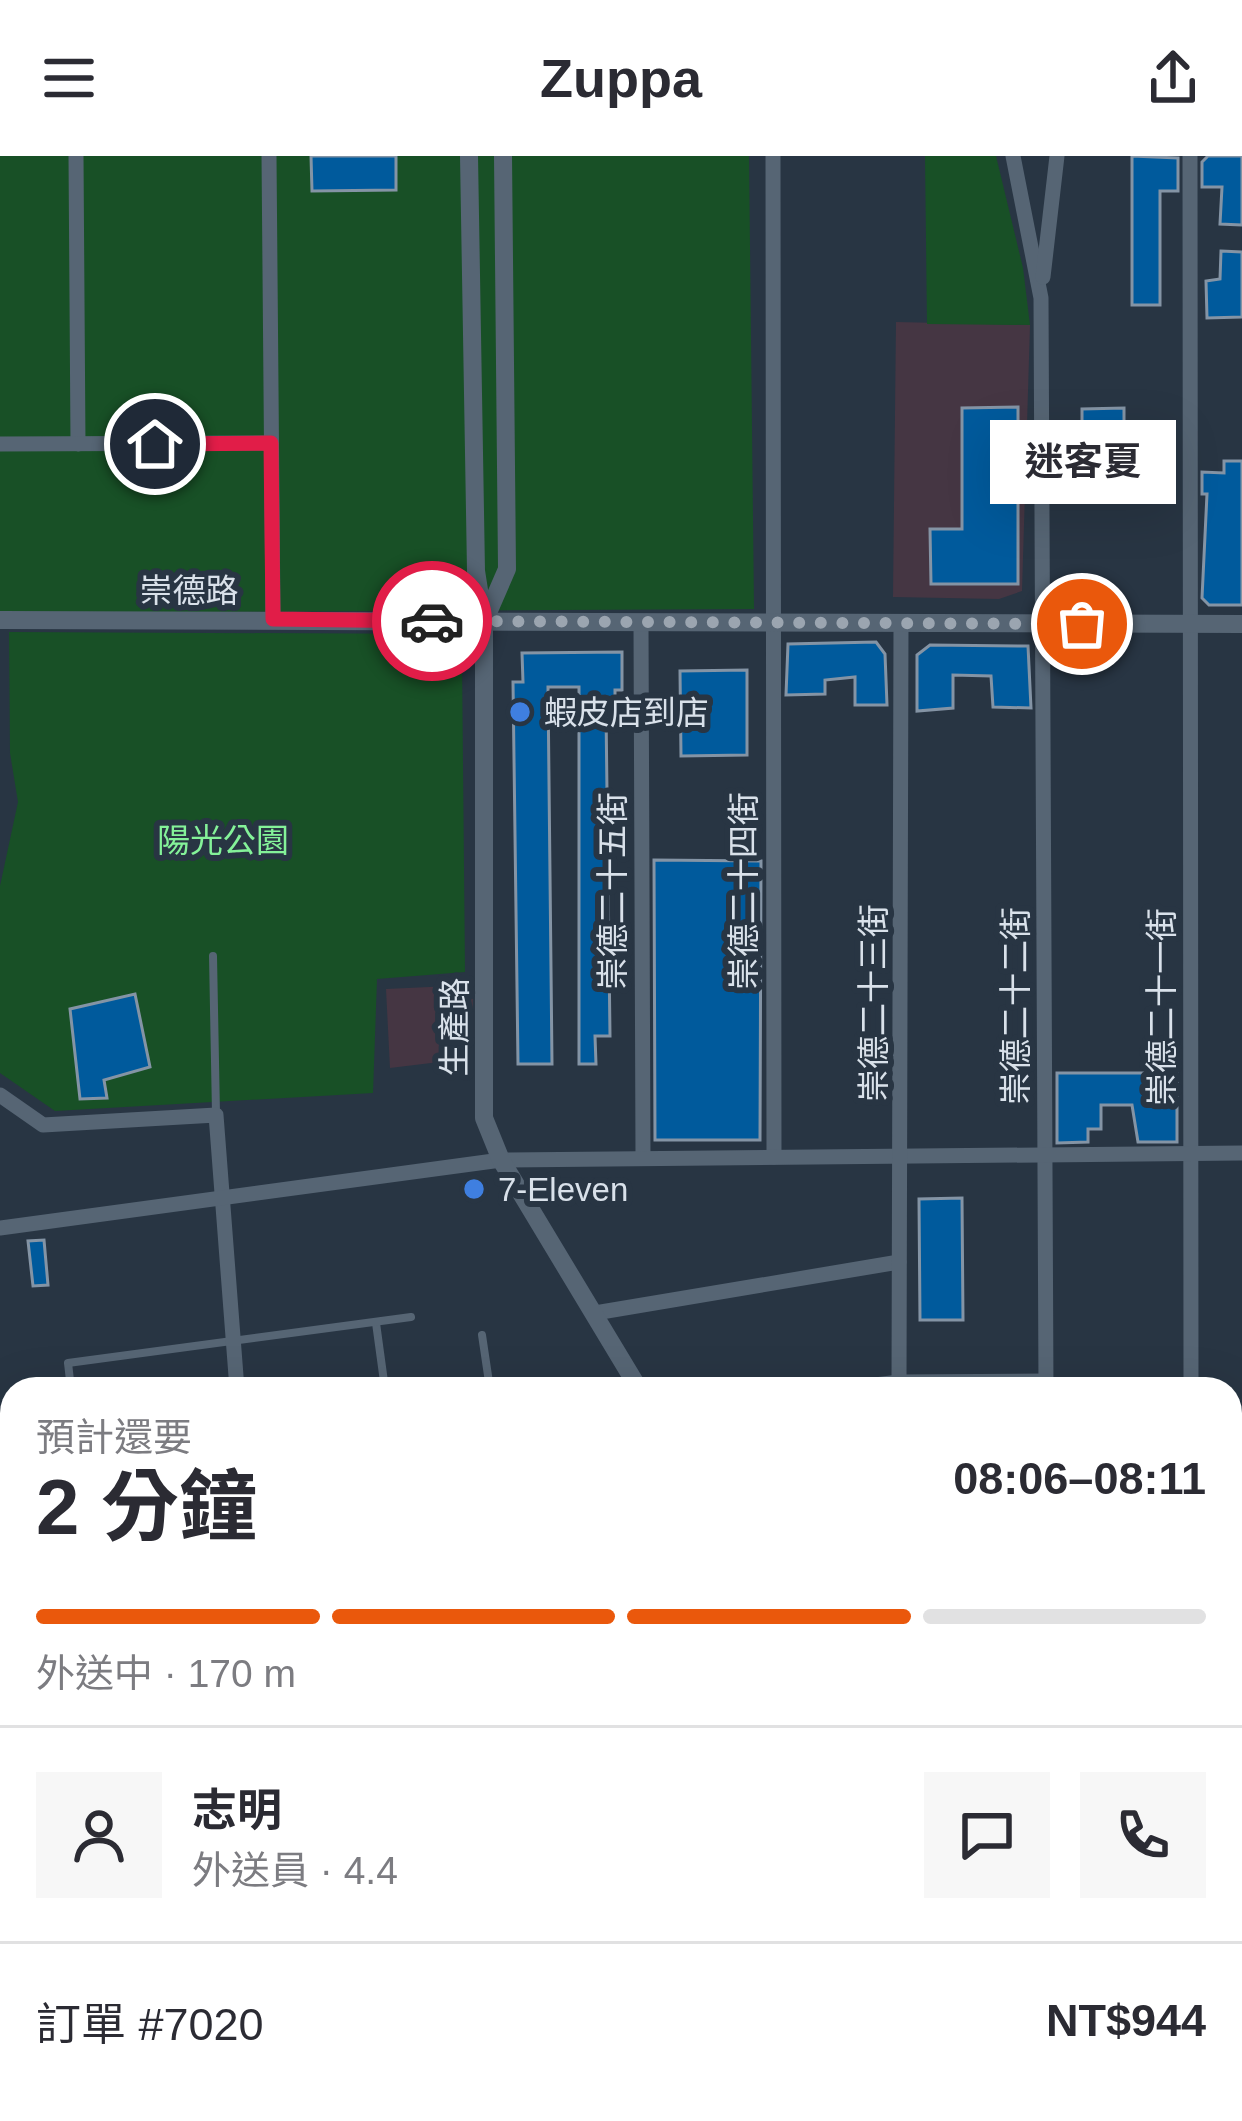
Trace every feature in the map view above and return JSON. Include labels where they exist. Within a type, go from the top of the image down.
[{"type":"street","points":[[76,156],[78,444]]},
{"type":"street","points":[[269,156],[273,619]]},
{"type":"street","name":"生產路","points":[[469,156],[476,571],[484,622],[484,1118],[501,1160],[632,1377]]},
{"type":"street","name":"生產路","points":[[484,622],[507,569],[503,156]]},
{"type":"street","name":"崇德二十四街","points":[[773,156],[774,1157]]},
{"type":"street","points":[[1012,156],[1041,298]]},
{"type":"street","points":[[1041,298],[1057,156]]},
{"type":"street","name":"崇德二十一街","points":[[1190,156],[1191,1377]]},
{"type":"street","name":"崇德二十二街","points":[[1041,298],[1046,1377]]},
{"type":"street","points":[[0,444],[271,443]]},
{"type":"street","name":"崇德路","points":[[0,620],[1242,624]]},
{"type":"street","name":"崇德二十三街","points":[[899,1377],[901,624]]},
{"type":"street","name":"崇德二十五街","points":[[641,625],[643,1158]]},
{"type":"street","points":[[0,1095],[43,1125],[215,1115],[236,1377]]},
{"type":"street","points":[[0,1228],[501,1160],[1242,1153]]},
{"type":"street","points":[[596,1313],[899,1262]]},
{"type":"lane","points":[[213,956],[215,1115]]},
{"type":"lane","points":[[70,1377],[68,1363],[411,1317]]},
{"type":"lane","points":[[376,1322],[384,1377]]},
{"type":"lane","points":[[482,1335],[488,1377]]},
{"type":"shaded area","points":[[896,322],[1030,325],[1022,591],[999,599],[893,597]]},
{"type":"shaded area","points":[[473,985],[472,1058],[390,1068],[386,989]]},
{"type":"green space","points":[[0,156],[749,156],[754,609],[0,613]]},
{"type":"green space","points":[[925,156],[996,156],[1023,268],[1030,325],[927,324]]},
{"type":"green space","name":"陽光公園","points":[[9,632],[448,634],[462,659],[465,972],[377,979],[373,1093],[55,1111],[0,1073],[0,886],[18,802],[10,753]]},
{"type":"building","points":[[311,156],[396,156],[396,190],[312,191]]},
{"type":"building","points":[[1132,156],[1178,158],[1178,191],[1160,191],[1160,305],[1132,305]]},
{"type":"building","points":[[1208,156],[1242,156],[1242,225],[1220,224],[1222,187],[1202,187],[1202,162]]},
{"type":"building","points":[[1221,251],[1242,252],[1242,317],[1207,318],[1206,281],[1220,279]]},
{"type":"building","points":[[1018,407],[1018,584],[931,584],[930,529],[962,529],[962,408]]},
{"type":"building","points":[[1124,408],[1124,481],[1082,482],[1082,409]]},
{"type":"building","points":[[1224,461],[1242,461],[1242,605],[1209,605],[1202,598],[1207,494],[1202,494],[1202,472],[1224,473]]},
{"type":"building","points":[[876,642],[885,654],[887,705],[855,705],[855,677],[825,680],[825,694],[786,695],[788,644]]},
{"type":"building","points":[[930,645],[1028,646],[1031,708],[993,707],[991,676],[953,675],[953,708],[917,711],[917,655]]},
{"type":"building","points":[[622,652],[622,690],[615,690],[615,711],[606,711],[610,1036],[595,1036],[596,1064],[579,1064],[579,687],[548,687],[552,1064],[518,1064],[513,682],[523,682],[522,653]]},
{"type":"building","points":[[747,670],[747,755],[681,756],[680,671]]},
{"type":"building","points":[[654,860],[761,861],[760,1140],[655,1140]]},
{"type":"building","points":[[135,994],[150,1067],[104,1080],[107,1098],[80,1099],[70,1009]]},
{"type":"building","points":[[1057,1073],[1177,1073],[1177,1142],[1138,1142],[1132,1105],[1101,1105],[1101,1129],[1088,1129],[1088,1142],[1057,1143]]},
{"type":"building","points":[[962,1198],[963,1320],[920,1320],[919,1199]]},
{"type":"building","points":[[44,1240],[48,1285],[33,1286],[28,1241]]},
{"type":"way so far","points":[[432,621],[1082,624]]},
{"type":"place","name":"迷客夏","points":[[1082,624]]},
{"type":"place","name":"蝦皮店到店","points":[[520,712]]},
{"type":"place","name":"7-Eleven","points":[[474,1189]]},
{"type":"route","points":[[155,444],[271,443],[273,619],[432,621]]}]
